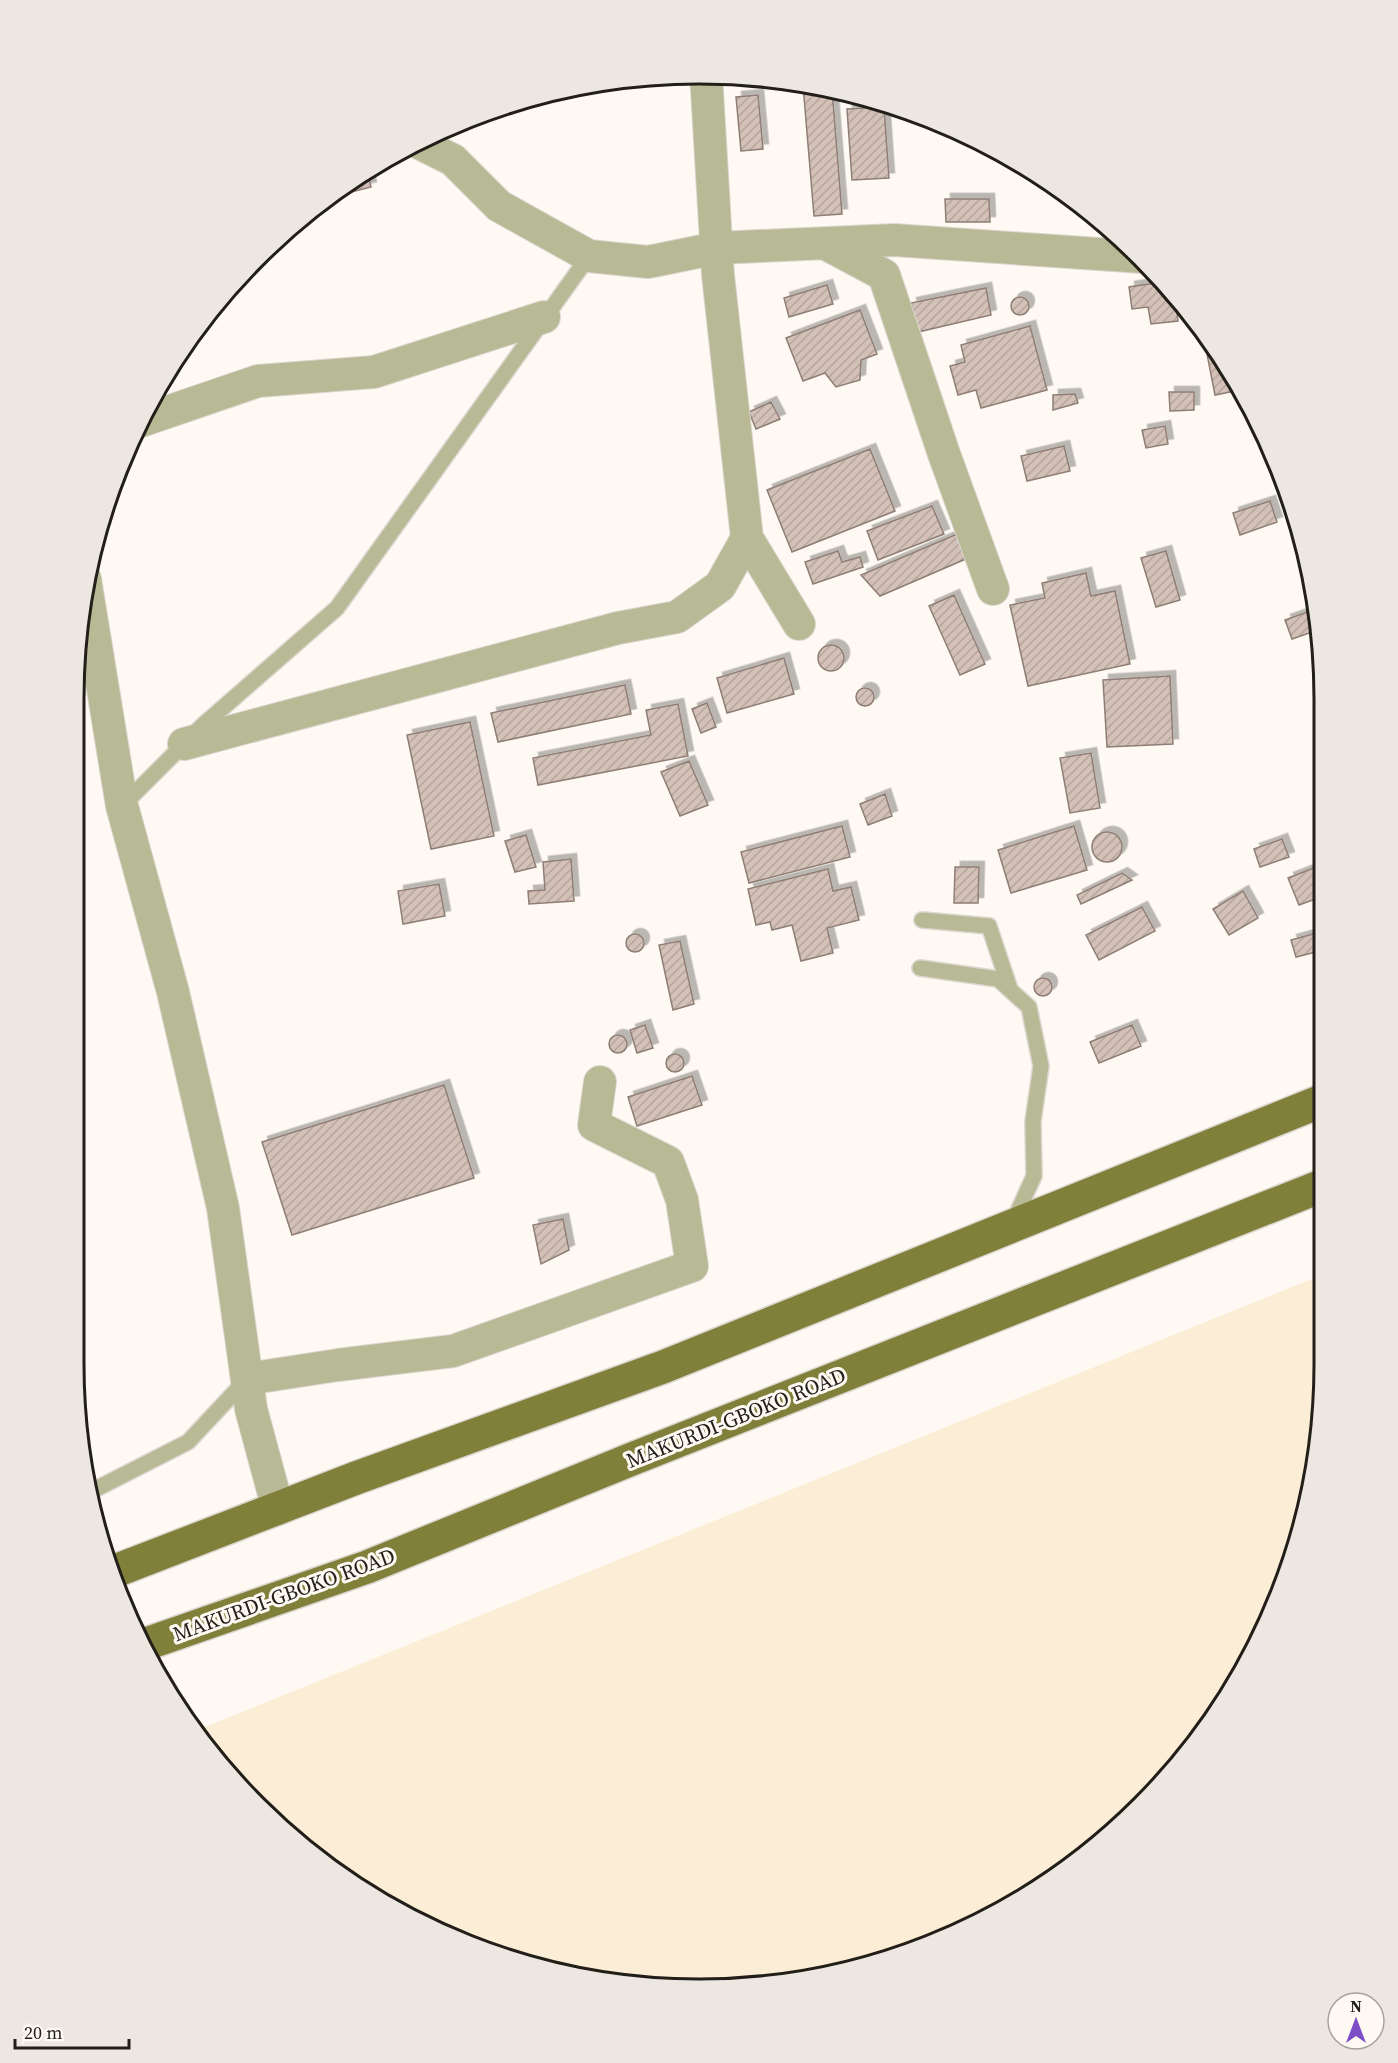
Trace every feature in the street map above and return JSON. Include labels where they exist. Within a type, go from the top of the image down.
[{"type":"main road","points":[[120,1569],[663,1367],[1314,1104]]},
{"type":"main road","name":"MAKURDI-GBOKO ROAD","points":[[150,1642],[367,1567],[1314,1189]]},
{"type":"street","points":[[707,84],[717,248],[747,538],[800,624]]},
{"type":"street","points":[[427,147],[453,160],[500,206],[589,256],[648,261],[717,248],[894,240],[1117,249]]},
{"type":"street","points":[[825,243],[884,275],[944,454],[993,589]]},
{"type":"street","points":[[152,417],[258,381],[374,372],[544,317]]},
{"type":"street","points":[[184,744],[618,628],[677,617],[720,586],[747,538]]},
{"type":"street","points":[[90,614],[122,806],[173,992],[223,1208],[251,1408],[278,1509]]},
{"type":"street","points":[[247,1379],[338,1365],[453,1352],[692,1266],[682,1200],[668,1162],[594,1125],[600,1082]]},
{"type":"lane","points":[[122,806],[202,726],[338,608],[589,256]]},
{"type":"lane","points":[[922,920],[989,926],[1011,992]]},
{"type":"lane","points":[[920,968],[998,979],[1029,1007],[1041,1066],[1033,1121],[1034,1176],[1011,1225]]},
{"type":"lane","points":[[97,1488],[188,1442],[247,1379]]},
{"type":"shaded area","points":[[1314,1278],[1313,1404],[1302,1484],[1281,1562],[1251,1636],[1232,1672],[1187,1738],[1134,1799],[1104,1826],[1073,1852],[1006,1897],[934,1932],[858,1958],[779,1974],[739,1978],[659,1978],[619,1974],[540,1958],[501,1946],[427,1916],[357,1875],[325,1852],[264,1799],[203,1728]]},
{"type":"building","points":[[804,93],[833,99],[842,214],[814,216]]},
{"type":"building","points":[[758,95],[763,149],[741,151],[736,97]]},
{"type":"building","points":[[867,108],[884,113],[889,178],[852,180],[847,109]]},
{"type":"building","points":[[369,180],[371,187],[351,192]]},
{"type":"building","points":[[945,199],[989,199],[990,222],[946,222]]},
{"type":"building","points":[[1152,284],[1177,313],[1178,321],[1151,324],[1148,307],[1132,309],[1129,287]]},
{"type":"building","points":[[827,285],[833,304],[789,317],[784,298]]},
{"type":"building","points":[[986,288],[991,315],[918,332],[911,303]]},
{"type":"building","points":[[1016,297],[1024,297],[1029,302],[1027,313],[1016,315],[1011,310],[1011,302]]},
{"type":"building","points":[[860,310],[877,354],[861,360],[860,380],[836,387],[825,373],[803,381],[786,338]]},
{"type":"building","points":[[1030,326],[1047,390],[981,408],[976,390],[958,395],[950,366],[965,362],[961,345]]},
{"type":"building","points":[[1207,352],[1232,392],[1215,395]]},
{"type":"building","points":[[1169,392],[1194,392],[1194,410],[1170,411]]},
{"type":"building","points":[[1075,394],[1078,403],[1053,410],[1053,395]]},
{"type":"building","points":[[771,402],[780,419],[756,429],[749,412]]},
{"type":"building","points":[[1165,426],[1168,444],[1146,448],[1142,430]]},
{"type":"building","points":[[1064,446],[1070,471],[1027,481],[1021,456]]},
{"type":"building","points":[[870,449],[895,511],[792,552],[767,490]]},
{"type":"building","points":[[1270,501],[1277,522],[1240,535],[1233,513]]},
{"type":"building","points":[[932,506],[944,534],[878,560],[867,531]]},
{"type":"building","points":[[957,534],[968,558],[880,596],[861,575]]},
{"type":"building","points":[[838,551],[842,562],[860,557],[863,567],[813,584],[805,562]]},
{"type":"building","points":[[1166,551],[1180,600],[1156,607],[1141,558]]},
{"type":"building","points":[[1086,573],[1091,596],[1115,591],[1130,664],[1028,686],[1010,605],[1045,598],[1042,583]]},
{"type":"building","points":[[954,595],[985,664],[960,675],[929,606]]},
{"type":"building","points":[[1308,612],[1310,633],[1292,639],[1285,620]]},
{"type":"building","points":[[831,645],[840,649],[844,658],[840,667],[831,671],[822,667],[818,658],[822,649]]},
{"type":"building","points":[[784,658],[794,694],[727,713],[717,678]]},
{"type":"building","points":[[1170,676],[1173,744],[1107,747],[1103,680]]},
{"type":"building","points":[[625,685],[631,714],[498,742],[491,713]]},
{"type":"building","points":[[861,688],[869,688],[874,693],[872,704],[861,706],[856,701],[856,693]]},
{"type":"building","points":[[707,703],[716,727],[701,733],[692,709]]},
{"type":"building","points":[[678,704],[688,756],[538,785],[533,758],[651,735],[646,710]]},
{"type":"building","points":[[470,722],[494,836],[431,849],[407,735]]},
{"type":"building","points":[[1091,753],[1100,808],[1070,813],[1060,758]]},
{"type":"building","points":[[689,761],[708,805],[680,816],[661,772]]},
{"type":"building","points":[[885,794],[892,816],[868,825],[860,804]]},
{"type":"building","points":[[842,826],[850,857],[749,883],[741,852]]},
{"type":"building","points":[[1074,826],[1087,870],[1011,893],[998,850]]},
{"type":"building","points":[[1107,832],[1117,837],[1122,847],[1117,857],[1107,862],[1097,857],[1092,847],[1097,837]]},
{"type":"building","points":[[526,835],[536,867],[515,872],[505,841]]},
{"type":"building","points":[[1282,839],[1289,857],[1260,867],[1254,849]]},
{"type":"building","points":[[571,859],[574,901],[529,904],[528,891],[545,890],[543,862]]},
{"type":"building","points":[[955,867],[979,867],[978,903],[954,903]]},
{"type":"building","points":[[1314,868],[1314,900],[1299,905],[1288,878]]},
{"type":"building","points":[[828,869],[833,891],[851,887],[859,920],[827,928],[833,953],[801,961],[792,925],[772,930],[770,922],[756,925],[748,889]]},
{"type":"building","points":[[1122,873],[1132,880],[1081,904],[1077,895]]},
{"type":"building","points":[[439,884],[445,916],[403,924],[398,891]]},
{"type":"building","points":[[1243,891],[1258,918],[1229,935],[1213,909]]},
{"type":"building","points":[[1142,907],[1155,931],[1099,960],[1086,935]]},
{"type":"building","points":[[631,934],[639,934],[644,939],[642,950],[631,952],[626,947],[626,939]]},
{"type":"building","points":[[1314,934],[1314,952],[1296,957],[1291,940]]},
{"type":"building","points":[[680,941],[694,1004],[673,1010],[659,945]]},
{"type":"building","points":[[1039,978],[1047,978],[1052,983],[1050,994],[1039,996],[1034,991],[1034,983]]},
{"type":"building","points":[[645,1025],[653,1048],[637,1053],[630,1030]]},
{"type":"building","points":[[1132,1025],[1141,1046],[1099,1063],[1090,1042]]},
{"type":"building","points":[[614,1035],[622,1035],[627,1040],[625,1051],[614,1053],[609,1048],[609,1040]]},
{"type":"building","points":[[671,1054],[679,1054],[684,1059],[682,1070],[671,1072],[666,1067],[666,1059]]},
{"type":"building","points":[[692,1076],[702,1105],[637,1126],[628,1097]]},
{"type":"building","points":[[444,1085],[474,1178],[292,1235],[262,1142]]},
{"type":"building","points":[[563,1219],[569,1250],[541,1264],[533,1225]]}]
